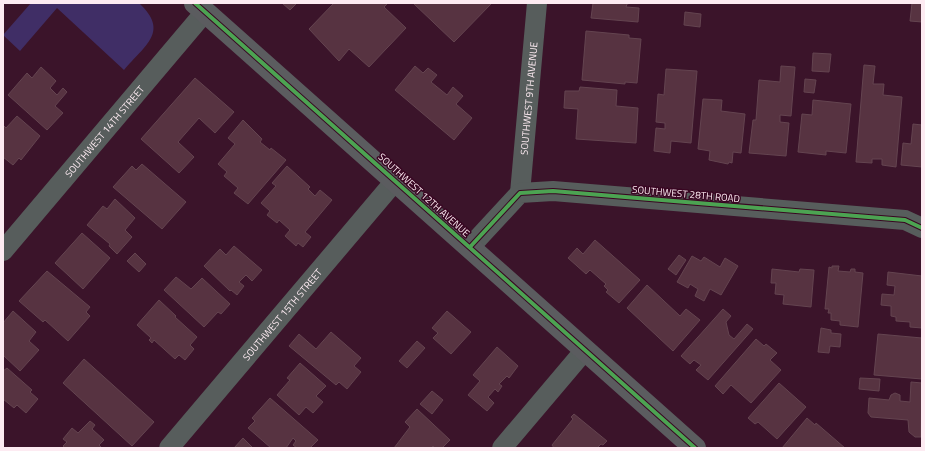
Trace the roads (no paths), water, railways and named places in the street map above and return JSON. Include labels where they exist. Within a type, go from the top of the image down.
[{"type":"main road","name":"SOUTHWEST 12TH AVENUE","points":[[200,7],[695,448]]},
{"type":"street","name":"SOUTHWEST 9TH AVENUE","points":[[520,193],[537,3]]},
{"type":"street","name":"SOUTHWEST 14TH STREET","points":[[3,251],[200,7]]},
{"type":"street","name":"SOUTHWEST 15TH STREET","points":[[170,448],[395,181]]},
{"type":"street","name":"SOUTHWEST 28TH ROAD","points":[[520,193],[553,191],[916,221]]},
{"type":"street","points":[[470,247],[520,193]]},
{"type":"street","points":[[502,448],[585,350]]}]
